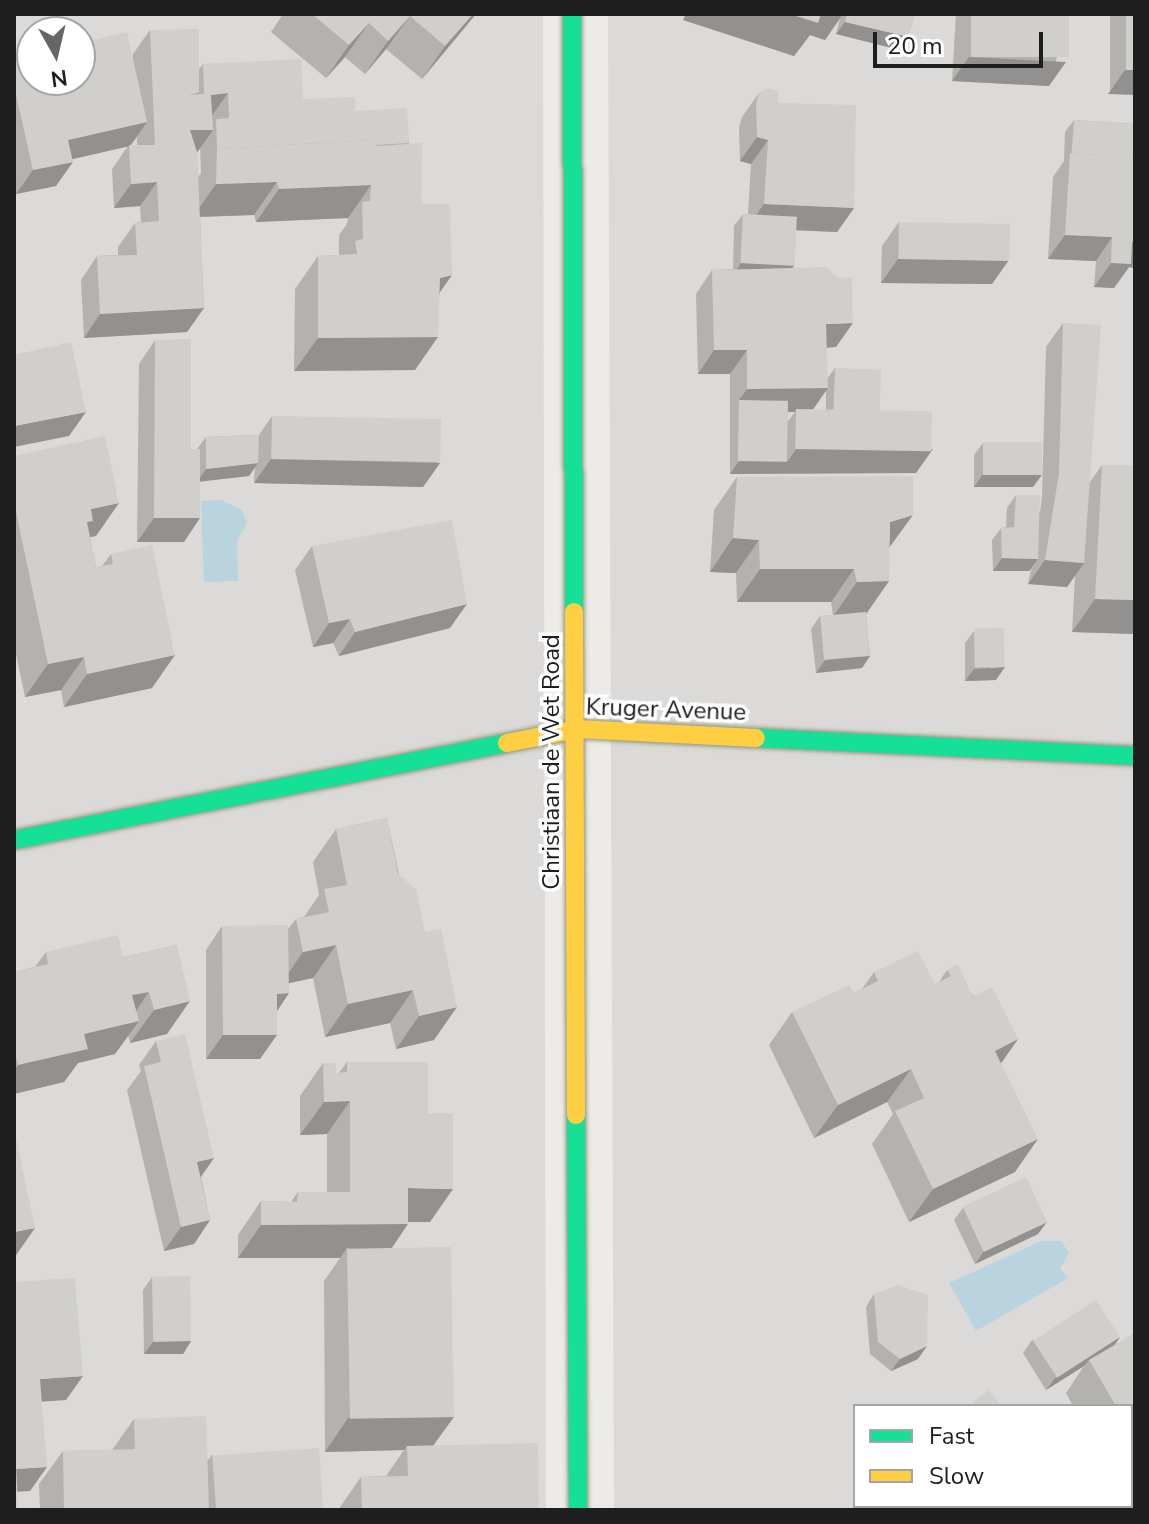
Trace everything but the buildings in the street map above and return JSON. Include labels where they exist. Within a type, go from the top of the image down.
[{"type":"main road","name":"Christiaan de Wet Road","points":[[572,14],[578,1510]]},
{"type":"main road","name":"Kruger Avenue","points":[[14,840],[577,729],[1135,756]]},
{"type":"shaded area","points":[[14,14],[543,14],[546,1510],[14,1510]]},
{"type":"shaded area","points":[[608,14],[1135,14],[1135,1510],[614,1510]]},
{"type":"water","points":[[221,500],[242,510],[247,523],[237,541],[238,581],[204,582],[201,501]]},
{"type":"water","points":[[1041,1241],[1061,1241],[1069,1253],[1060,1269],[1068,1278],[976,1331],[949,1283]]},
{"type":"traffic: fast","points":[[572,14],[574,612]]},
{"type":"traffic: fast","points":[[756,738],[1135,756]]},
{"type":"traffic: fast","points":[[14,840],[507,743]]},
{"type":"traffic: fast","points":[[576,1115],[578,1510]]},
{"type":"traffic: slow","points":[[574,612],[576,1115]]},
{"type":"traffic: slow","points":[[507,743],[577,729],[756,738]]}]
